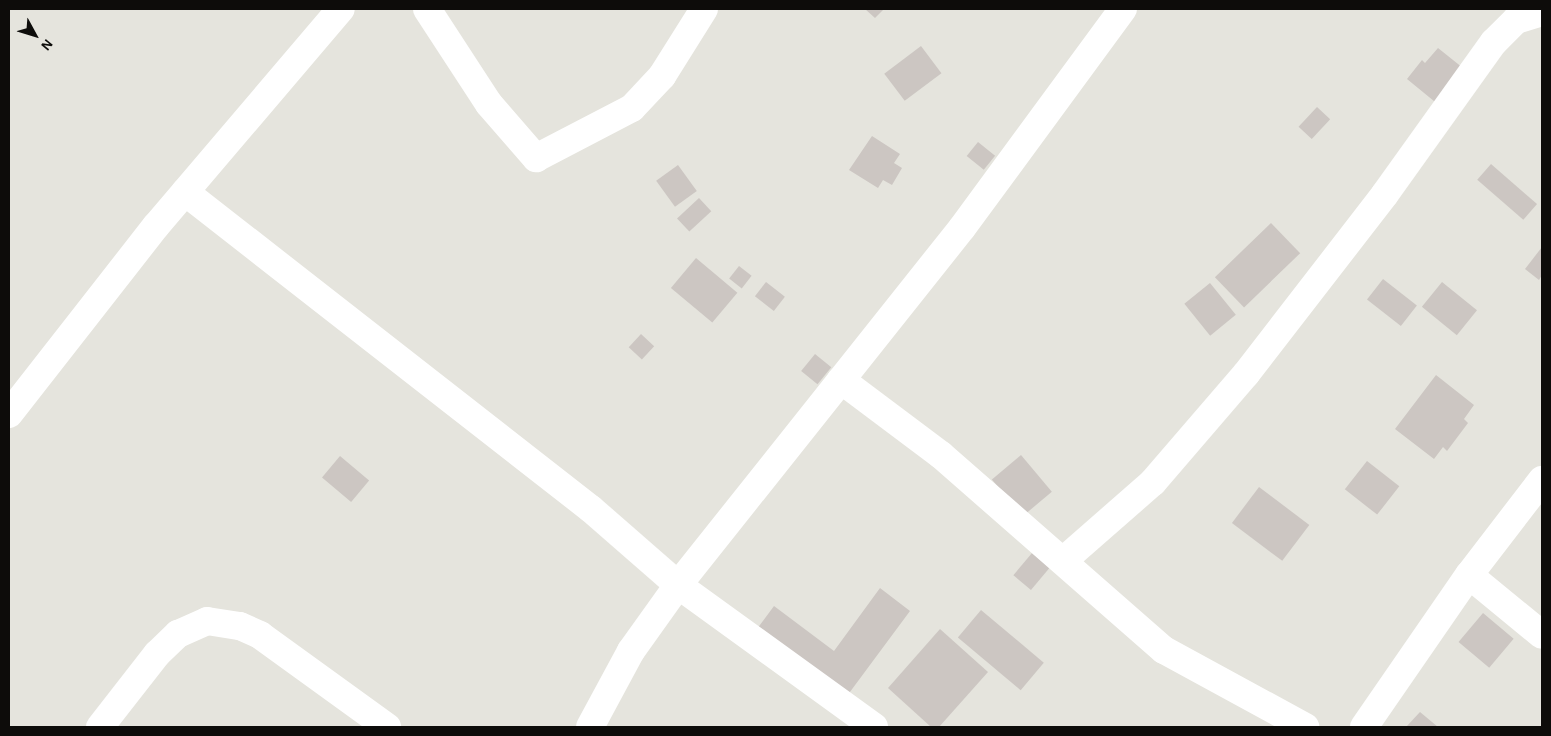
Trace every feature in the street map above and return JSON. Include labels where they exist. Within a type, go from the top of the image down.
[{"type":"street","points":[[9,414],[185,192],[341,9]]},
{"type":"street","points":[[427,9],[489,104],[536,158],[632,108],[662,76],[704,9]]},
{"type":"street","points":[[590,727],[631,651],[678,585],[962,228],[1123,9]]},
{"type":"street","points":[[1064,560],[1153,482],[1246,374],[1385,194],[1494,42],[1516,20],[1542,12]]},
{"type":"street","points":[[185,192],[591,509],[678,585],[874,727]]},
{"type":"street","points":[[841,380],[941,455],[1064,560],[1111,606],[1164,650],[1305,727]]},
{"type":"street","points":[[1364,727],[1469,575],[1542,480]]},
{"type":"street","points":[[1469,575],[1542,635]]},
{"type":"street","points":[[100,727],[157,654],[178,634],[207,621],[240,626],[260,635],[387,727]]},
{"type":"building","points":[[865,9],[884,9],[875,18]]},
{"type":"building","points":[[921,46],[941,73],[905,101],[884,74]]},
{"type":"building","points":[[1438,48],[1468,72],[1440,106],[1407,79],[1422,60],[1425,63]]},
{"type":"building","points":[[1317,107],[1330,119],[1312,139],[1299,127]]},
{"type":"building","points":[[872,136],[900,154],[894,163],[902,168],[892,185],[883,180],[878,188],[849,170]]},
{"type":"building","points":[[978,142],[995,156],[984,170],[967,156]]},
{"type":"building","points":[[1491,164],[1537,204],[1523,220],[1477,180]]},
{"type":"building","points":[[678,165],[697,191],[675,207],[656,181]]},
{"type":"building","points":[[699,198],[711,211],[689,232],[677,218]]},
{"type":"building","points":[[1271,223],[1300,253],[1244,307],[1215,277]]},
{"type":"building","points":[[1542,247],[1542,275],[1539,280],[1525,269]]},
{"type":"building","points":[[696,258],[737,293],[712,323],[671,288]]},
{"type":"building","points":[[739,266],[752,276],[742,288],[729,279]]},
{"type":"building","points":[[1383,279],[1417,305],[1401,326],[1367,299]]},
{"type":"building","points":[[766,282],[785,297],[774,311],[755,296]]},
{"type":"building","points":[[1442,282],[1477,310],[1457,335],[1422,307]]},
{"type":"building","points":[[1210,283],[1236,315],[1210,336],[1184,304]]},
{"type":"building","points":[[641,334],[654,346],[642,359],[629,347]]},
{"type":"building","points":[[815,354],[831,367],[817,384],[801,371]]},
{"type":"building","points":[[1436,375],[1474,405],[1464,419],[1468,423],[1447,451],[1443,447],[1434,459],[1395,429]]},
{"type":"building","points":[[1021,455],[1052,492],[1023,516],[992,479]]},
{"type":"building","points":[[340,456],[369,480],[351,502],[322,477]]},
{"type":"building","points":[[1367,461],[1399,486],[1377,515],[1345,489]]},
{"type":"building","points":[[1259,487],[1309,525],[1282,561],[1232,523]]},
{"type":"building","points":[[1032,553],[1050,568],[1031,590],[1013,575]]},
{"type":"building","points":[[880,588],[910,611],[844,700],[754,633],[774,606],[834,651]]},
{"type":"building","points":[[981,610],[1044,663],[1021,690],[958,638]]},
{"type":"building","points":[[1483,613],[1514,639],[1489,668],[1459,642]]},
{"type":"building","points":[[940,629],[988,672],[939,727],[931,727],[888,688]]},
{"type":"building","points":[[1420,712],[1438,727],[1406,727]]}]
